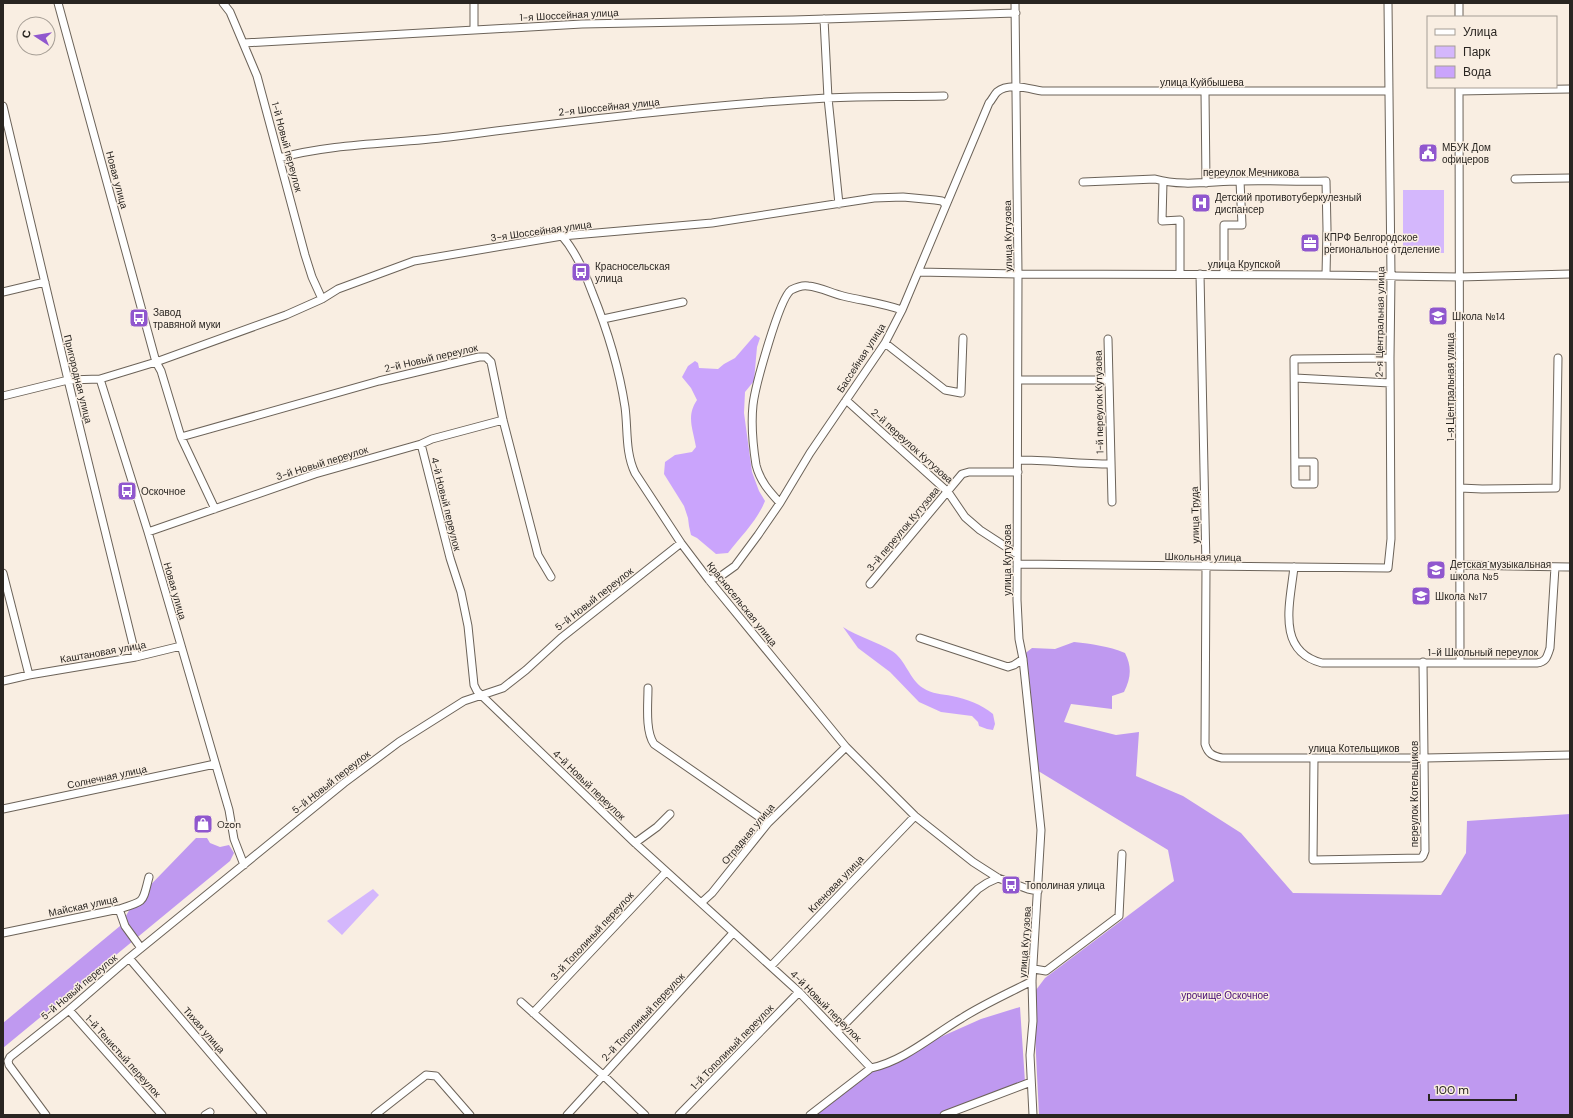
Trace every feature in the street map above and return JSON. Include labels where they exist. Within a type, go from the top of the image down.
[{"type":"street","name":"Новая улица","points":[[58,3],[156,362],[161,371],[181,437],[215,509]]},
{"type":"street","name":"1-й Новый переулок","points":[[223,3],[230,12],[244,43],[264,99],[305,255],[312,277],[322,299]]},
{"type":"street","points":[[474,3],[474,30]]},
{"type":"street","name":"улица Кутузова","points":[[1016,3],[1018,274],[1017,564],[1019,639],[1023,659],[1041,830],[1034,969],[1032,982],[1033,1021],[1030,1055],[1033,1115]]},
{"type":"street","name":"2-я Центральная улица","points":[[1388,3],[1391,276],[1391,539],[1388,568]]},
{"type":"street","points":[[1459,3],[1459,16]]},
{"type":"street","name":"1-я Шоссейная улица","points":[[244,43],[643,22],[824,19],[1016,13]]},
{"type":"street","points":[[824,19],[828,98],[839,204]]},
{"type":"street","name":"улица Куйбышева","points":[[1016,87],[1042,91],[1389,91]]},
{"type":"street","name":"Бассейная улица","points":[[709,580],[721,576],[735,566],[780,503],[810,454],[885,343],[902,310],[989,103],[997,92],[1005,88],[1016,87]]},
{"type":"street","points":[[1459,89],[1570,89]]},
{"type":"street","name":"1-я Центральная улица","points":[[1459,89],[1460,662]]},
{"type":"street","points":[[1205,92],[1206,183]]},
{"type":"street","name":"2-я Шоссейная улица","points":[[279,158],[305,151],[325,148],[396,143],[541,124],[651,112],[828,98],[944,96]]},
{"type":"street","name":"Пригородная улица","points":[[3,106],[136,657]]},
{"type":"street","points":[[1515,179],[1570,178]]},
{"type":"street","name":"переулок Мечникова","points":[[1083,182],[1155,179],[1164,182],[1206,183],[1240,181],[1326,181],[1326,275]]},
{"type":"street","points":[[1224,274],[1224,225],[1242,225],[1240,181]]},
{"type":"street","points":[[1164,182],[1162,220],[1180,220],[1180,274]]},
{"type":"street","name":"3-я Шоссейная улица","points":[[156,362],[286,315],[322,299],[338,289],[414,261],[562,236],[712,223],[874,198],[903,197],[935,200],[942,201],[946,205]]},
{"type":"street","name":"Красносельская улица","points":[[562,236],[571,246],[603,319],[622,392],[630,461],[635,473],[681,543],[709,580],[846,747],[915,816],[973,862],[998,878],[1038,891]]},
{"type":"street","name":"улица Крупской","points":[[918,272],[1459,277],[1570,274]]},
{"type":"street","name":"улица Труда","points":[[1200,274],[1206,567],[1205,744],[1210,754]]},
{"type":"street","points":[[3,292],[45,282]]},
{"type":"street","points":[[780,503],[764,485],[759,476],[756,465],[752,423],[753,404],[774,322],[785,298],[790,291],[807,285],[842,296],[880,303],[902,310]]},
{"type":"street","points":[[603,319],[683,302]]},
{"type":"street","points":[[885,343],[945,390],[961,393],[962,338]]},
{"type":"street","name":"1-й переулок Кутузова","points":[[1108,339],[1112,502]]},
{"type":"street","name":"2-й Новый переулок","points":[[181,437],[379,381],[483,356],[491,362],[503,420],[538,555],[551,577]]},
{"type":"street","points":[[1295,462],[1294,359],[1390,358]]},
{"type":"street","points":[[1460,488],[1556,488],[1558,358]]},
{"type":"street","points":[[3,396],[68,380],[100,379],[156,362]]},
{"type":"street","points":[[1295,378],[1390,383]]},
{"type":"street","name":"Новая улица","points":[[100,379],[148,532],[229,810],[234,839],[244,865]]},
{"type":"street","points":[[1018,380],[1109,380]]},
{"type":"street","name":"2-й переулок Кутузова","points":[[846,400],[948,492],[965,517],[980,530],[1017,554]]},
{"type":"street","name":"3-й Новый переулок","points":[[148,532],[316,474],[421,444],[432,439],[503,420]]},
{"type":"street","name":"4-й Новый переулок","points":[[421,444],[450,558],[461,592],[468,626],[474,685],[482,696],[635,843],[799,992],[838,1031],[871,1068]]},
{"type":"street","name":"1-й переулок Кутузова","points":[[1018,460],[1046,460],[1083,464],[1111,464]]},
{"type":"street","name":"3-й переулок Кутузова","points":[[870,584],[948,492],[954,481],[962,474],[969,472],[1018,472]]},
{"type":"street","name":"5-й Новый переулок","points":[[46,1115],[9,1065],[8,1061],[10,1057],[344,783],[398,742],[464,701],[503,688],[526,670],[561,638],[681,543]]},
{"type":"street","name":"Школьная улица","points":[[1017,564],[1388,568]]},
{"type":"street","points":[[1460,565],[1570,567]]},
{"type":"street","name":"1-й Школьный переулок","points":[[1294,567],[1289,628],[1295,646],[1302,654],[1311,660],[1322,663],[1541,663],[1545,660],[1550,648],[1555,567]]},
{"type":"street","points":[[3,573],[29,675]]},
{"type":"street","points":[[920,638],[1008,667],[1023,659]]},
{"type":"street","name":"Каштановая улица","points":[[3,681],[29,675],[136,657],[181,646]]},
{"type":"street","name":"переулок Котельщиков","points":[[1314,758],[1313,860],[1421,858],[1424,856],[1425,758],[1423,662]]},
{"type":"street","points":[[648,688],[649,730],[650,738],[654,744],[768,823]]},
{"type":"street","name":"Отрадная улица","points":[[701,903],[712,893],[768,823],[846,747]]},
{"type":"street","name":"улица Котельщиков","points":[[1210,754],[1222,758],[1425,758],[1570,755]]},
{"type":"street","name":"Солнечная улица","points":[[3,809],[215,764]]},
{"type":"street","points":[[635,843],[657,827],[670,814]]},
{"type":"street","name":"Кленовая улица","points":[[771,966],[915,816]]},
{"type":"street","points":[[1034,969],[1046,971],[1119,916],[1119,890],[1122,854]]},
{"type":"street","name":"3-й Тополиный переулок","points":[[533,1013],[666,872]]},
{"type":"street","name":"Майская улица","points":[[3,933],[119,909],[138,903],[143,899],[149,877]]},
{"type":"street","points":[[838,1031],[978,889],[998,878]]},
{"type":"street","points":[[119,909],[125,926],[141,948]]},
{"type":"street","name":"2-й Тополиный переулок","points":[[567,1115],[733,933]]},
{"type":"street","name":"Тихая улица","points":[[129,958],[263,1115]]},
{"type":"street","points":[[810,1115],[871,1068],[883,1065],[902,1056],[963,1017],[1032,982]]},
{"type":"street","name":"1-й Тополиный переулок","points":[[679,1115],[799,992]]},
{"type":"street","points":[[521,1002],[603,1075],[645,1115]]},
{"type":"street","name":"1-й Тенистый переулок","points":[[69,1010],[162,1115]]},
{"type":"street","points":[[380,1114],[426,1075],[436,1076],[470,1115]]},
{"type":"street","points":[[944,1115],[1032,1082]]},
{"type":"green space","points":[[1403,190],[1444,190],[1444,253],[1403,253]]},
{"type":"green space","name":"урочище Оскочное","points":[[1074,642],[1106,647],[1125,653],[1129,663],[1130,672],[1124,692],[1112,696],[1112,709],[1071,704],[1064,722],[1116,735],[1139,732],[1136,776],[1183,796],[1241,833],[1293,893],[1441,895],[1466,853],[1467,821],[1570,814],[1570,1115],[1039,1115],[1033,994],[1045,978],[1174,881],[1168,850],[1035,769],[1023,655],[1032,648],[1055,649]]},
{"type":"green space","points":[[196,838],[207,838],[210,843],[220,847],[229,845],[234,853],[230,861],[3,1048],[3,1023],[120,926],[134,902]]},
{"type":"green space","points":[[373,889],[379,895],[342,935],[327,921]]},
{"type":"green space","points":[[1020,1007],[1025,1082],[941,1115],[806,1115],[880,1064],[981,1019]]},
{"type":"water","points":[[755,335],[760,338],[757,347],[754,381],[745,392],[744,413],[752,472],[759,491],[765,501],[753,522],[728,553],[716,554],[697,538],[691,535],[684,506],[664,474],[665,462],[675,455],[692,452],[696,447],[691,417],[697,400],[691,388],[682,377],[688,366],[695,361],[698,363],[699,368],[718,369],[735,358]]},
{"type":"water","points":[[843,627],[892,651],[901,659],[914,680],[926,690],[933,693],[968,700],[988,710],[993,714],[995,724],[993,730],[979,726],[978,722],[972,716],[941,712],[919,702],[890,672],[858,648]]},
{"type":"place","name":"МБУК Дом офицеров","points":[[1428,153]]},
{"type":"place","name":"Детский противотуберкулезный диспансер","points":[[1201,203]]},
{"type":"place","name":"КПРФ Белгородское региональное отделение","points":[[1310,243]]},
{"type":"place","name":"Красносельская улица","points":[[581,272]]},
{"type":"place","name":"Школа №14","points":[[1438,316]]},
{"type":"place","name":"Завод травяной муки","points":[[139,318]]},
{"type":"place","name":"Оскочное","points":[[127,491]]},
{"type":"place","name":"Детская музыкальная школа №5","points":[[1436,570]]},
{"type":"place","name":"Школа №17","points":[[1421,596]]},
{"type":"place","name":"Ozon","points":[[203,824]]},
{"type":"place","name":"Тополиная улица","points":[[1011,885]]}]
